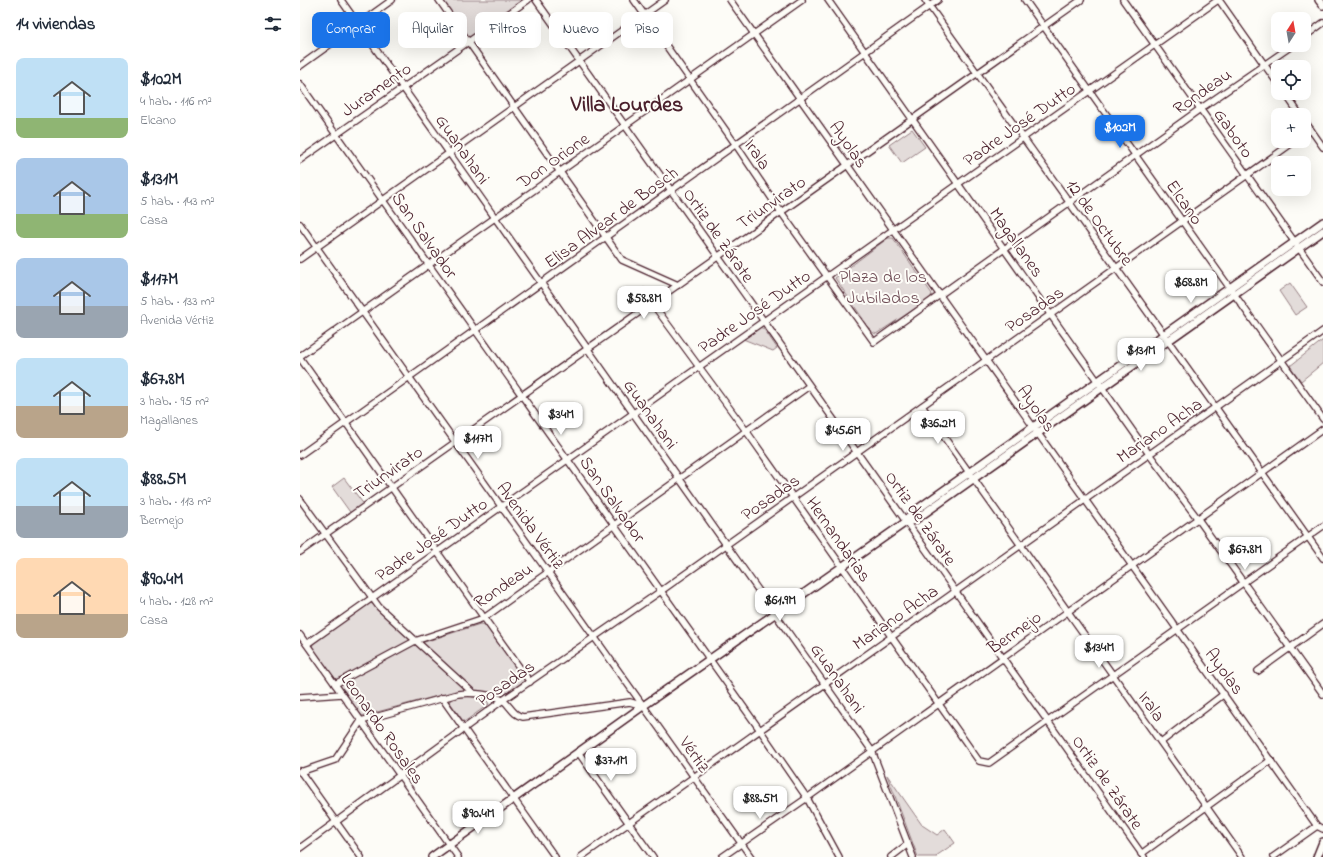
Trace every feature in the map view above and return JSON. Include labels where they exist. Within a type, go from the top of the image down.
[{"type":"main road","points":[[1320,0],[1323,5]]},
{"type":"main road","points":[[432,857],[643,706],[906,522],[912,514],[1036,430],[1297,245],[1323,222]]},
{"type":"main road","points":[[1297,245],[1323,231]]},
{"type":"main road","points":[[906,522],[915,520],[970,476]]},
{"type":"main road","points":[[1317,857],[1323,842]]},
{"type":"street","name":"Guanahani","points":[[341,0],[350,12]]},
{"type":"street","points":[[375,12],[392,0]]},
{"type":"street","points":[[439,0],[622,260],[678,285]]},
{"type":"street","name":"Juramento","points":[[300,160],[528,0]]},
{"type":"street","name":"Ortiz de Zárate","points":[[536,0],[1143,855]]},
{"type":"street","name":"Irala","points":[[634,0],[643,12]]},
{"type":"street","points":[[647,12],[665,0]]},
{"type":"street","name":"Ayolas","points":[[730,0],[1085,500],[1272,760],[1317,826],[1323,829]]},
{"type":"street","name":"Don Orione","points":[[300,357],[802,0]]},
{"type":"street","name":"Magallanes","points":[[828,0],[1149,454],[1198,519],[1323,694]]},
{"type":"street","name":"12 de Octubre","points":[[925,0],[1323,558]]},
{"type":"street","name":"Elisa Alvear de Bosch","points":[[300,455],[866,53],[938,0]]},
{"type":"street","name":"Elcano","points":[[1025,0],[1182,222],[1282,360],[1323,420]]},
{"type":"street","name":"Triunvirato","points":[[300,552],[1081,0]]},
{"type":"street","name":"Gaboto","points":[[1123,0],[1323,282]]},
{"type":"street","points":[[1218,0],[1271,74]]},
{"type":"street","name":"Padre José Dutto","points":[[307,644],[763,321],[894,231],[1218,0]]},
{"type":"street","points":[[1311,32],[1323,23]]},
{"type":"street","points":[[300,259],[621,31]]},
{"type":"street","points":[[300,66],[325,48]]},
{"type":"street","name":"Guanahani","points":[[375,48],[872,751],[913,857]]},
{"type":"street","name":"Irala","points":[[668,48],[736,145],[780,212],[874,342]]},
{"type":"street","name":"Rondeau","points":[[874,342],[1200,109],[1283,52]]},
{"type":"street","name":"San Salvador","points":[[300,84],[760,730],[807,798],[839,857]]},
{"type":"street","points":[[1311,130],[1323,147]]},
{"type":"street","name":"Posadas","points":[[300,848],[503,700],[727,545],[1286,148]]},
{"type":"street","name":"Avenida Vértiz","points":[[300,224],[643,706]]},
{"type":"street","name":"Hernandarias","points":[[644,292],[747,432],[979,761],[989,763],[1049,722]]},
{"type":"street","name":"Mariano Acha","points":[[581,857],[1323,331]]},
{"type":"street","points":[[300,357],[392,486],[436,552],[530,682]]},
{"type":"street","name":"Rondeau","points":[[335,684],[414,641],[484,618],[747,432],[809,386]]},
{"type":"street","name":"Irala","points":[[922,406],[970,476],[1068,611],[1242,857]]},
{"type":"street","name":"Bermejo","points":[[722,857],[807,798],[1323,429]]},
{"type":"street","points":[[300,499],[372,598],[414,641],[474,693]]},
{"type":"street","points":[[1049,722],[1323,526]]},
{"type":"street","points":[[1258,671],[1323,624]]},
{"type":"street","name":"Leonardo Rosales","points":[[300,635],[458,857]]},
{"type":"street","points":[[361,857],[300,771],[335,760],[361,721],[458,694],[474,693],[503,700],[517,715],[523,717],[630,702],[643,706]]},
{"type":"street","points":[[300,697],[342,694]]},
{"type":"street","points":[[1161,742],[1224,694]]},
{"type":"street","points":[[442,698],[555,857]]},
{"type":"street","name":"Vértiz","points":[[643,706],[751,857]]},
{"type":"street","points":[[578,752],[653,857]]},
{"type":"street","points":[[1143,855],[1206,806],[1272,760]]},
{"type":"street","points":[[1273,857],[1317,826]]},
{"type":"street","points":[[891,857],[908,844]]},
{"type":"green space","points":[[439,0],[528,0],[511,12],[475,12],[475,37],[468,42],[467,12],[447,12]]},
{"type":"green space","points":[[912,129],[925,147],[902,163],[889,145]]},
{"type":"green space","name":"Plaza de los Jubilados","points":[[888,238],[893,238],[932,294],[930,299],[876,334],[872,332],[835,278]]},
{"type":"green space","points":[[1290,283],[1307,307],[1295,315],[1279,291]]},
{"type":"green space","points":[[760,327],[764,329],[777,348],[773,351],[743,339]]},
{"type":"green space","points":[[1323,340],[1323,363],[1301,381],[1290,366]]},
{"type":"green space","points":[[344,478],[365,506],[352,515],[332,487]]},
{"type":"green space","points":[[369,603],[373,604],[415,645],[480,624],[485,625],[524,678],[524,681],[501,697],[475,691],[456,691],[362,716],[312,647],[313,644]]},
{"type":"green space","points":[[469,696],[486,699],[489,704],[464,722],[449,701],[458,697]]},
{"type":"green space","points":[[887,775],[922,825],[937,835],[945,829],[955,843],[936,856],[937,857],[918,857]]},
{"type":"district","name":"Villa Lourdes","points":[[627,103]]}]
